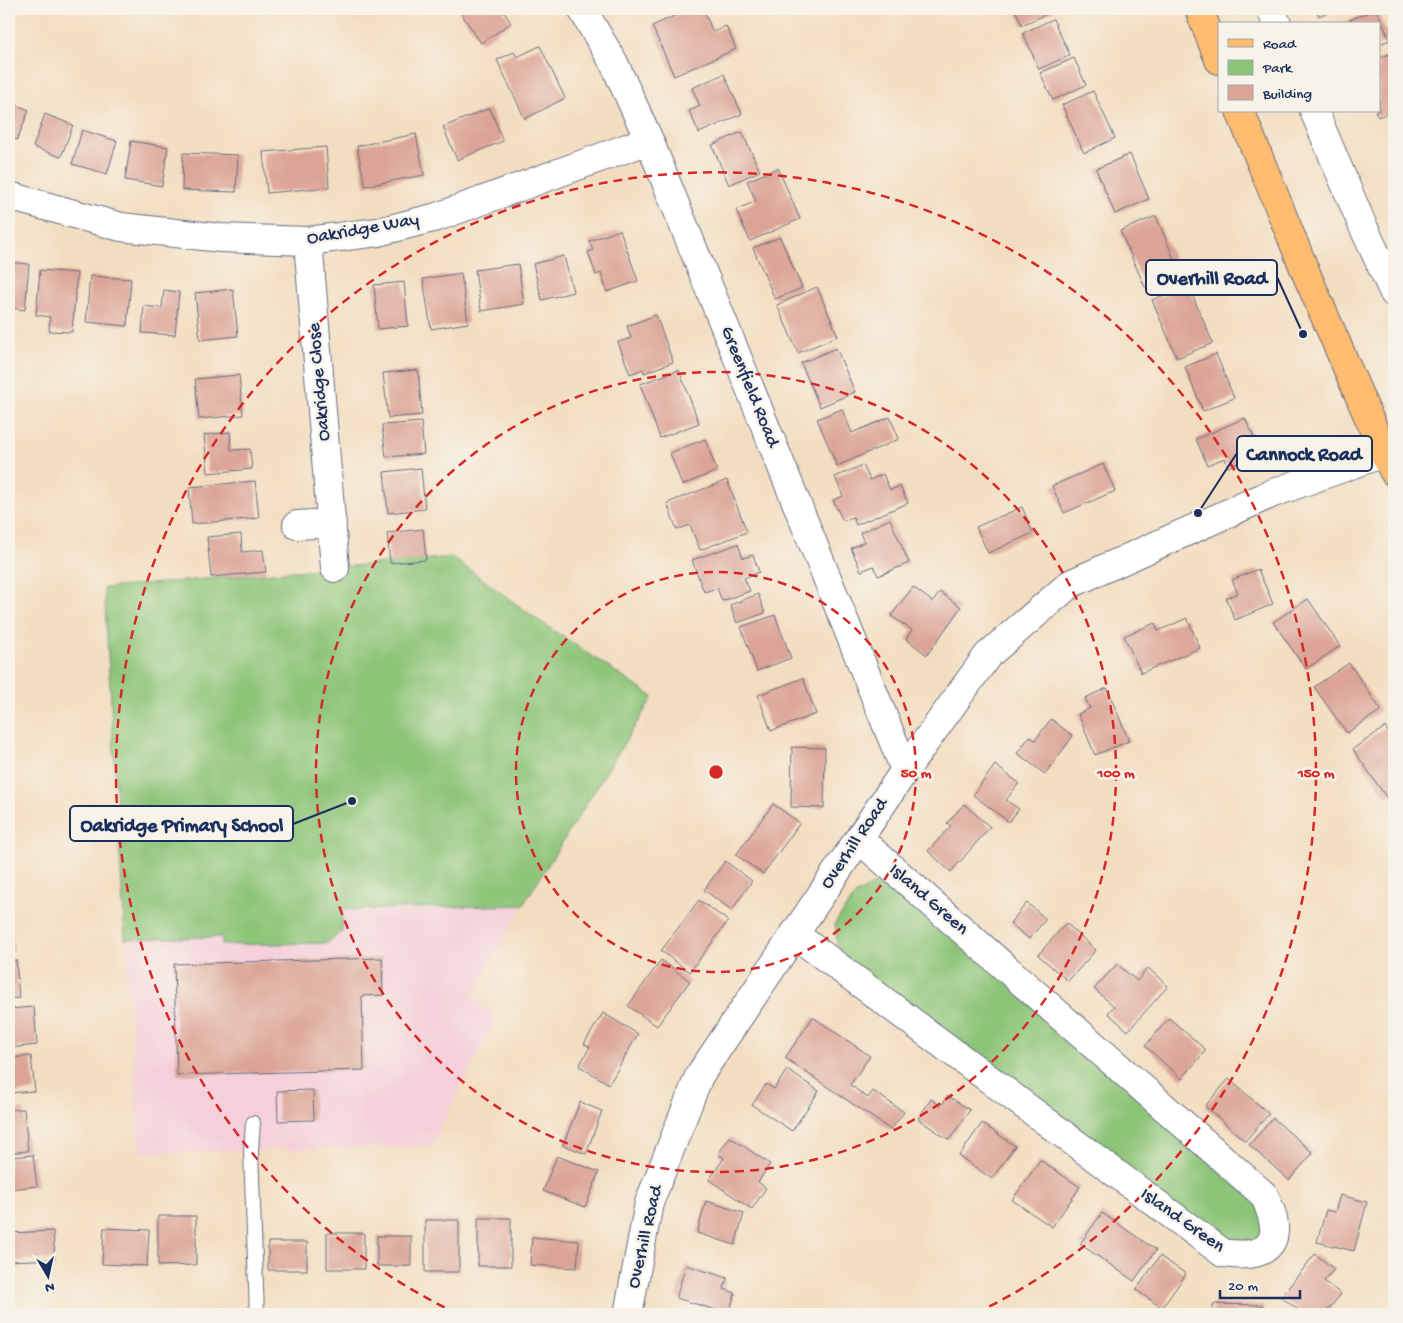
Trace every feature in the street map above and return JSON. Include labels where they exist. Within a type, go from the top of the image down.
[{"type":"main road","points":[[1199,9],[1218,57]]},
{"type":"main road","points":[[1240,112],[1306,273],[1389,463]]},
{"type":"street","name":"Greenfield Road","points":[[582,9],[614,63],[649,140],[905,770]]},
{"type":"street","points":[[1270,9],[1276,22]]},
{"type":"street","points":[[1314,112],[1362,224],[1394,293]]},
{"type":"street","name":"Oakridge Way","points":[[9,196],[121,227],[222,238],[308,241],[378,232],[437,217],[649,140]]},
{"type":"street","name":"Oakridge Close","points":[[308,241],[335,568]]},
{"type":"street","name":"Overhill Road","points":[[628,1314],[649,1204],[699,1076],[905,770],[988,655],[1070,584],[1273,493],[1389,463]]},
{"type":"street","points":[[296,525],[332,523]]},
{"type":"street","name":"Island Green","points":[[794,934],[1223,1253],[1240,1256],[1255,1254],[1267,1247],[1274,1234],[1272,1216],[1264,1194],[859,838]]},
{"type":"lane","points":[[254,1123],[251,1151],[257,1314]]},
{"type":"shaded area","points":[[452,557],[538,620],[653,697],[523,905],[471,998],[497,1016],[431,1146],[140,1153],[104,588]]},
{"type":"green space","points":[[452,557],[538,620],[653,697],[523,905],[342,910],[342,932],[327,943],[222,945],[222,937],[125,939],[104,588]]},
{"type":"green space","points":[[878,882],[896,886],[1258,1201],[1265,1223],[1259,1238],[1242,1246],[1222,1241],[849,962],[837,945],[835,923],[856,894]]},
{"type":"building","points":[[458,9],[502,9],[511,23],[481,43]]},
{"type":"building","points":[[690,9],[703,9],[713,32],[726,26],[736,49],[674,76],[652,26]]},
{"type":"building","points":[[1015,9],[1058,9],[1022,25]]},
{"type":"building","points":[[1316,9],[1335,9],[1319,16]]},
{"type":"building","points":[[1376,9],[1390,40],[1380,44],[1380,22],[1345,22]]},
{"type":"building","points":[[1053,19],[1070,55],[1039,69],[1023,33]]},
{"type":"building","points":[[540,46],[565,98],[525,119],[497,60],[514,52],[517,57]]},
{"type":"building","points":[[1389,54],[1394,65],[1394,110],[1378,117],[1376,112],[1380,112],[1380,58]]},
{"type":"building","points":[[1074,58],[1086,85],[1053,100],[1040,73]]},
{"type":"building","points":[[724,74],[742,114],[699,133],[689,111],[700,106],[692,88]]},
{"type":"building","points":[[1093,91],[1115,138],[1084,153],[1062,105]]},
{"type":"building","points":[[9,102],[29,110],[17,140],[9,137]]},
{"type":"building","points":[[490,108],[503,141],[457,160],[443,127]]},
{"type":"building","points":[[45,114],[73,125],[61,157],[33,147]]},
{"type":"building","points":[[1394,125],[1394,143],[1387,128]]},
{"type":"building","points":[[82,130],[117,141],[107,174],[72,164]]},
{"type":"building","points":[[742,132],[760,171],[729,185],[712,145]]},
{"type":"building","points":[[416,134],[424,175],[365,186],[357,146]]},
{"type":"building","points":[[131,141],[168,147],[162,186],[125,180]]},
{"type":"building","points":[[326,147],[329,187],[267,193],[263,152]]},
{"type":"building","points":[[183,153],[238,155],[236,192],[182,190]]},
{"type":"building","points":[[1130,154],[1149,199],[1115,214],[1096,169]]},
{"type":"building","points":[[778,168],[800,219],[750,241],[736,210],[756,201],[747,181]]},
{"type":"building","points":[[1156,216],[1180,273],[1145,287],[1120,231]]},
{"type":"building","points":[[620,230],[638,281],[607,292],[601,273],[596,275],[588,252],[593,250],[589,241]]},
{"type":"building","points":[[780,237],[802,288],[775,299],[753,248]]},
{"type":"building","points":[[564,256],[573,292],[542,300],[533,264]]},
{"type":"building","points":[[9,262],[29,264],[25,310],[9,308]]},
{"type":"building","points":[[518,264],[524,304],[481,311],[475,270]]},
{"type":"building","points":[[40,270],[77,273],[72,332],[49,331],[50,317],[36,315]]},
{"type":"building","points":[[461,273],[468,323],[431,329],[423,279]]},
{"type":"building","points":[[90,276],[131,279],[127,326],[86,322]]},
{"type":"building","points":[[404,282],[408,326],[378,329],[374,285]]},
{"type":"building","points":[[1188,285],[1213,343],[1177,358],[1152,300]]},
{"type":"building","points":[[817,287],[838,336],[798,353],[777,305]]},
{"type":"building","points":[[233,289],[238,336],[200,340],[195,293]]},
{"type":"building","points":[[164,290],[179,292],[175,335],[142,333],[144,306],[162,308]]},
{"type":"building","points":[[656,315],[673,362],[644,373],[643,369],[630,374],[618,342],[631,338],[627,326]]},
{"type":"building","points":[[836,348],[855,392],[820,407],[801,363]]},
{"type":"building","points":[[1216,354],[1234,398],[1203,411],[1185,367]]},
{"type":"building","points":[[418,370],[422,415],[388,418],[383,373]]},
{"type":"building","points":[[679,370],[699,423],[660,438],[640,384]]},
{"type":"building","points":[[239,375],[243,415],[199,419],[195,379]]},
{"type":"building","points":[[842,409],[852,433],[890,417],[899,439],[837,466],[817,419]]},
{"type":"building","points":[[1245,418],[1257,444],[1241,451],[1245,460],[1228,467],[1225,458],[1207,465],[1196,439]]},
{"type":"building","points":[[421,422],[424,454],[386,457],[382,425]]},
{"type":"building","points":[[230,432],[231,450],[250,449],[252,469],[208,473],[204,435]]},
{"type":"building","points":[[705,439],[717,471],[682,485],[670,453]]},
{"type":"building","points":[[1103,464],[1115,491],[1064,513],[1052,486]]},
{"type":"building","points":[[863,465],[870,480],[883,474],[890,490],[900,486],[908,503],[856,525],[853,517],[843,521],[833,500],[843,496],[835,477]]},
{"type":"building","points":[[421,468],[425,509],[388,513],[384,472]]},
{"type":"building","points":[[727,480],[747,532],[700,550],[690,525],[677,530],[667,503]]},
{"type":"building","points":[[255,481],[259,518],[192,524],[189,487]]},
{"type":"building","points":[[1022,507],[1033,533],[988,553],[976,527]]},
{"type":"building","points":[[890,519],[909,563],[878,576],[874,566],[861,571],[851,548],[864,542],[860,533]]},
{"type":"building","points":[[423,529],[426,560],[390,563],[387,533]]},
{"type":"building","points":[[241,534],[242,552],[263,550],[266,572],[211,577],[207,537]]},
{"type":"building","points":[[738,544],[743,558],[753,555],[759,572],[744,578],[750,591],[722,601],[717,588],[704,592],[692,560]]},
{"type":"building","points":[[1258,569],[1273,604],[1235,620],[1226,598],[1238,593],[1232,580]]},
{"type":"building","points":[[913,587],[933,602],[940,592],[961,607],[927,655],[906,639],[912,630],[891,616]]},
{"type":"building","points":[[758,594],[765,613],[737,623],[730,605]]},
{"type":"building","points":[[1308,599],[1340,646],[1306,669],[1273,622]]},
{"type":"building","points":[[775,615],[791,658],[757,671],[741,627]]},
{"type":"building","points":[[1187,618],[1200,648],[1141,673],[1124,636],[1155,623],[1158,631]]},
{"type":"building","points":[[1349,663],[1381,710],[1347,733],[1314,687]]},
{"type":"building","points":[[803,678],[816,714],[771,731],[758,695]]},
{"type":"building","points":[[1107,688],[1129,741],[1095,755],[1078,714],[1090,708],[1085,698]]},
{"type":"building","points":[[1051,719],[1073,736],[1045,774],[1017,753],[1030,736],[1035,740]]},
{"type":"building","points":[[1385,727],[1394,740],[1394,792],[1386,797],[1353,749]]},
{"type":"building","points":[[792,747],[825,748],[824,808],[791,807]]},
{"type":"building","points":[[995,765],[1019,783],[1006,800],[1019,809],[1009,822],[973,795]]},
{"type":"building","points":[[773,804],[800,823],[763,874],[736,855]]},
{"type":"building","points":[[964,804],[990,827],[951,872],[928,851],[951,826],[947,823]]},
{"type":"building","points":[[725,861],[752,881],[732,910],[704,890]]},
{"type":"building","points":[[699,900],[728,921],[690,972],[661,951]]},
{"type":"building","points":[[1027,903],[1046,919],[1029,939],[1010,923]]},
{"type":"building","points":[[10,909],[14,951],[9,951]]},
{"type":"building","points":[[1066,923],[1096,950],[1068,981],[1038,955]]},
{"type":"building","points":[[382,958],[383,995],[362,996],[364,1070],[177,1075],[174,964]]},
{"type":"building","points":[[16,960],[19,998],[9,999],[9,961]]},
{"type":"building","points":[[661,960],[690,981],[657,1026],[628,1006]]},
{"type":"building","points":[[1117,964],[1137,981],[1148,968],[1168,986],[1128,1031],[1108,1013],[1114,1006],[1094,989]]},
{"type":"building","points":[[34,1007],[37,1045],[9,1048],[9,1009]]},
{"type":"building","points":[[603,1013],[638,1034],[609,1084],[579,1066],[590,1047],[584,1044]]},
{"type":"building","points":[[813,1017],[870,1056],[850,1085],[868,1098],[873,1091],[904,1112],[891,1130],[785,1058]]},
{"type":"building","points":[[1169,1018],[1206,1050],[1182,1079],[1145,1046]]},
{"type":"building","points":[[31,1056],[35,1091],[9,1093],[9,1058]]},
{"type":"building","points":[[787,1070],[819,1091],[792,1131],[752,1105],[766,1084],[774,1089]]},
{"type":"building","points":[[1229,1079],[1269,1114],[1245,1141],[1205,1106]]},
{"type":"building","points":[[313,1090],[314,1120],[278,1121],[277,1091]]},
{"type":"building","points":[[948,1096],[970,1110],[949,1140],[918,1119],[931,1099],[941,1106]]},
{"type":"building","points":[[580,1102],[602,1111],[586,1154],[563,1145]]},
{"type":"building","points":[[24,1109],[28,1151],[9,1153],[9,1110]]},
{"type":"building","points":[[1273,1118],[1313,1153],[1289,1180],[1249,1145]]},
{"type":"building","points":[[982,1123],[1015,1146],[992,1179],[959,1156]]},
{"type":"building","points":[[730,1137],[770,1164],[758,1182],[766,1188],[752,1209],[709,1180],[724,1158],[718,1154]]},
{"type":"building","points":[[33,1155],[37,1186],[9,1189],[9,1157]]},
{"type":"building","points":[[557,1156],[599,1172],[585,1207],[543,1191]]},
{"type":"building","points":[[1040,1160],[1080,1187],[1052,1227],[1012,1200]]},
{"type":"building","points":[[1340,1195],[1367,1202],[1354,1251],[1317,1242],[1326,1210],[1335,1212]]},
{"type":"building","points":[[706,1201],[744,1213],[735,1245],[697,1233]]},
{"type":"building","points":[[1102,1213],[1156,1250],[1134,1281],[1080,1244]]},
{"type":"building","points":[[158,1216],[196,1216],[196,1265],[158,1266]]},
{"type":"building","points":[[478,1218],[511,1218],[511,1266],[478,1266]]},
{"type":"building","points":[[425,1220],[459,1220],[459,1272],[425,1272]]},
{"type":"building","points":[[104,1228],[149,1230],[147,1266],[102,1264]]},
{"type":"building","points":[[53,1231],[55,1259],[9,1261],[9,1233]]},
{"type":"building","points":[[327,1233],[364,1233],[364,1269],[327,1269]]},
{"type":"building","points":[[377,1236],[411,1236],[411,1266],[377,1266]]},
{"type":"building","points":[[532,1237],[579,1241],[577,1268],[530,1265]]},
{"type":"building","points":[[268,1242],[307,1242],[307,1270],[268,1270]]},
{"type":"building","points":[[1315,1254],[1334,1269],[1324,1281],[1341,1294],[1325,1314],[1304,1314],[1281,1297]]},
{"type":"building","points":[[1160,1256],[1186,1274],[1162,1308],[1136,1290]]},
{"type":"building","points":[[686,1265],[727,1278],[724,1289],[735,1293],[729,1314],[676,1298]]},
{"type":"building","points":[[1213,1304],[1263,1305],[1263,1314],[1213,1314]]},
{"type":"place","name":"Overhill Road","points":[[1303,334]]},
{"type":"place","name":"Cannock Road","points":[[1198,513]]},
{"type":"place","name":"Oakridge Primary School","points":[[352,801]]}]
